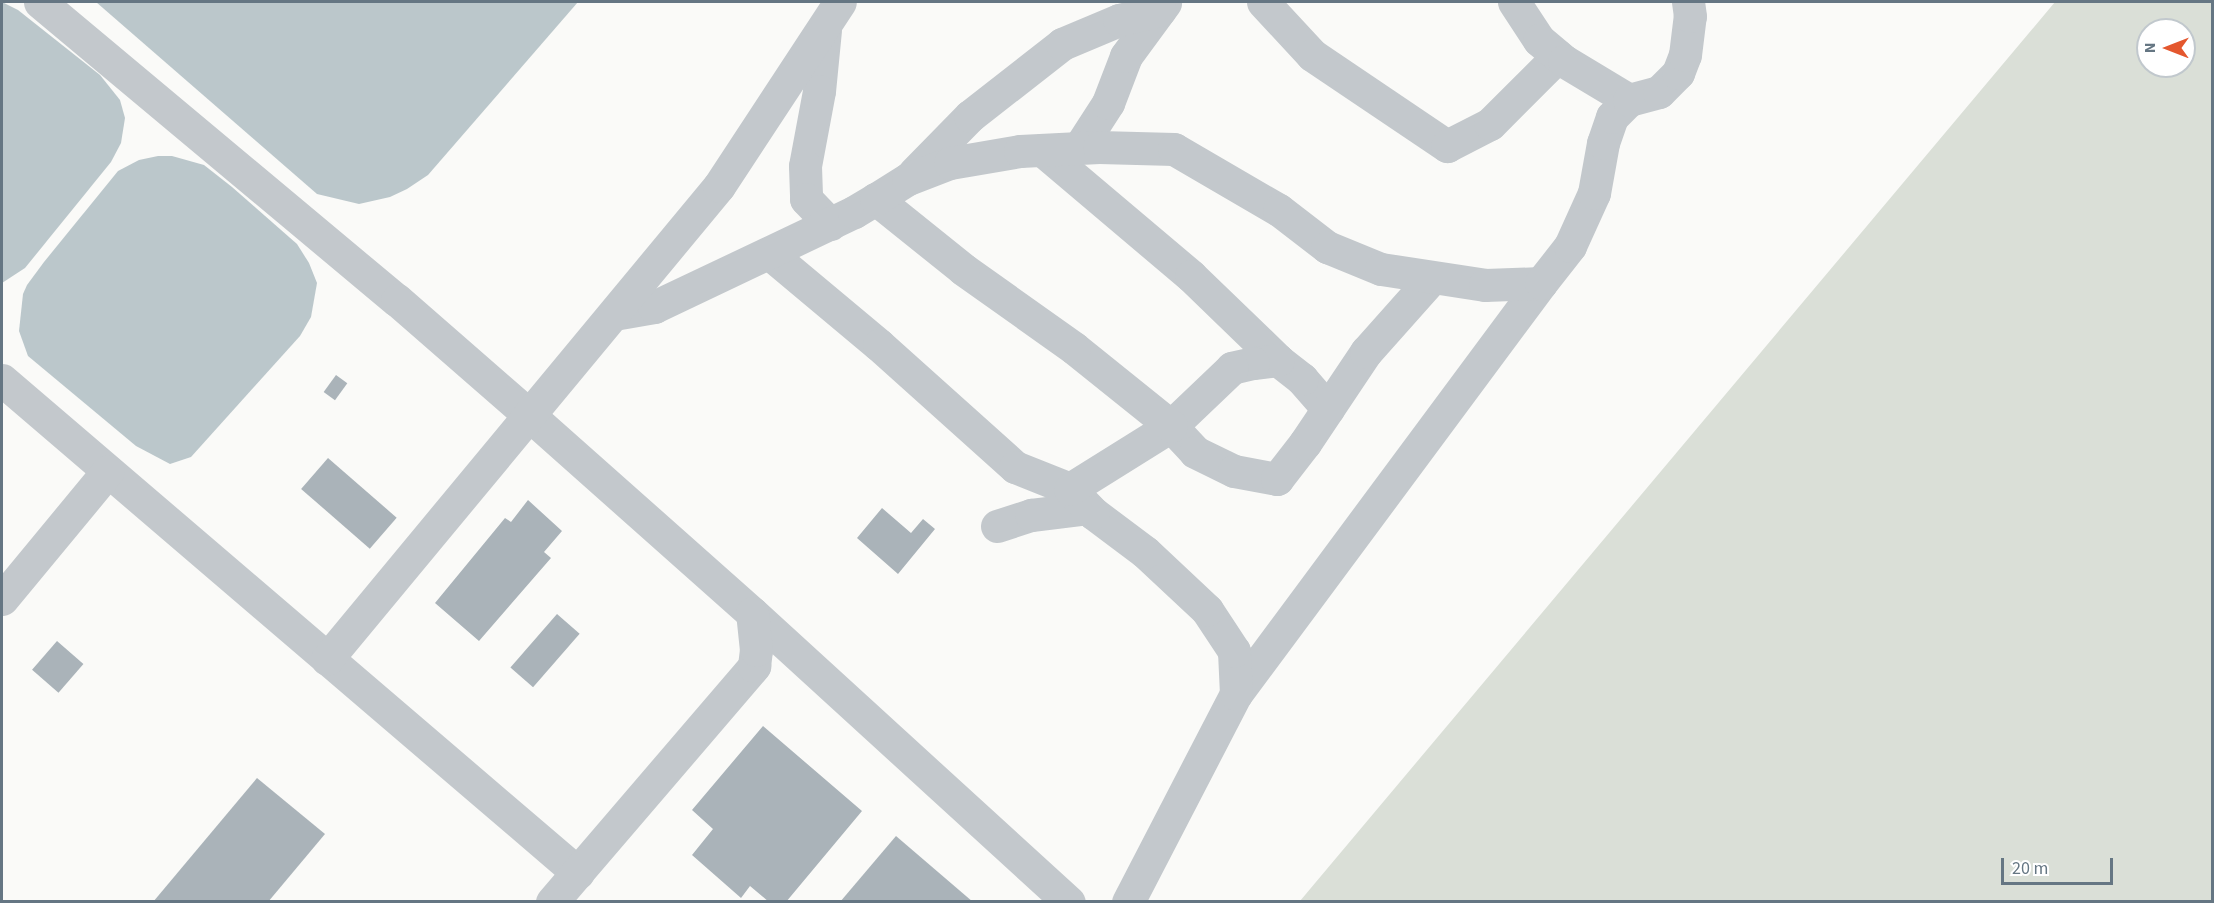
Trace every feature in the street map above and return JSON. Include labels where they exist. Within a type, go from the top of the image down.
[{"type":"lane","points":[[40,2],[397,300],[529,415],[752,613],[1069,902]]},
{"type":"lane","points":[[1263,2],[1312,55],[1447,146],[1490,124],[1558,56]]},
{"type":"lane","points":[[1511,2],[1539,40],[1558,56],[1629,100]]},
{"type":"lane","points":[[1128,902],[1236,694],[1570,246],[1594,193],[1603,143],[1612,117],[1629,100],[1659,92],[1678,73],[1685,55],[1690,16],[1688,2]]},
{"type":"lane","points":[[908,179],[970,116],[1094,17],[1119,20],[1163,6]]},
{"type":"lane","points":[[1079,148],[1108,103],[1126,56],[1163,6]]},
{"type":"lane","points":[[327,659],[719,186],[833,14]]},
{"type":"lane","points":[[830,224],[806,199],[805,166],[833,14]]},
{"type":"lane","points":[[615,314],[654,307],[830,224],[908,179],[950,163],[1020,151],[1079,148],[1174,149],[1279,210],[1327,246],[1381,269],[1431,279],[1485,285],[1540,284]]},
{"type":"lane","points":[[1042,150],[1191,276],[1278,360],[1302,378],[1328,409]]},
{"type":"lane","points":[[876,199],[963,269],[1074,348],[1171,426],[1195,452],[1234,471],[1277,479],[1366,352],[1431,279]]},
{"type":"lane","points":[[769,253],[879,345],[1016,467],[1079,499],[1145,552],[1207,610],[1234,651],[1236,694]]},
{"type":"lane","points":[[997,526],[1079,499],[1171,426],[1232,368],[1278,360]]},
{"type":"lane","points":[[2,380],[327,659],[565,892],[754,666],[756,650],[752,613]]},
{"type":"lane","points":[[2,599],[108,471]]},
{"type":"shaded area","points":[[2,2],[18,10],[100,75],[120,100],[125,118],[121,143],[111,162],[25,268],[2,283]]},
{"type":"shaded area","points":[[96,2],[578,2],[428,175],[390,197],[359,204],[317,194]]},
{"type":"shaded area","points":[[2055,2],[2212,2],[2212,901],[1300,901]]},
{"type":"shaded area","points":[[172,156],[204,165],[232,187],[297,244],[309,263],[317,283],[311,317],[300,336],[191,457],[170,464],[136,446],[28,356],[19,331],[23,294],[44,262],[118,171],[139,160]]},
{"type":"building","points":[[336,375],[347,383],[335,400],[324,392]]},
{"type":"building","points":[[328,458],[397,518],[370,549],[301,489]]},
{"type":"building","points":[[528,500],[562,531],[544,552],[551,558],[479,641],[435,603],[505,518],[511,522]]},
{"type":"building","points":[[882,508],[911,533],[923,519],[935,529],[898,574],[857,538]]},
{"type":"building","points":[[557,614],[580,634],[533,687],[510,668]]},
{"type":"building","points":[[57,641],[83,664],[58,693],[32,670]]},
{"type":"building","points":[[763,726],[862,811],[786,902],[769,902],[750,886],[741,898],[692,855],[713,829],[692,810]]},
{"type":"building","points":[[257,778],[325,834],[268,902],[153,902]]},
{"type":"building","points":[[896,836],[973,902],[840,902]]}]
